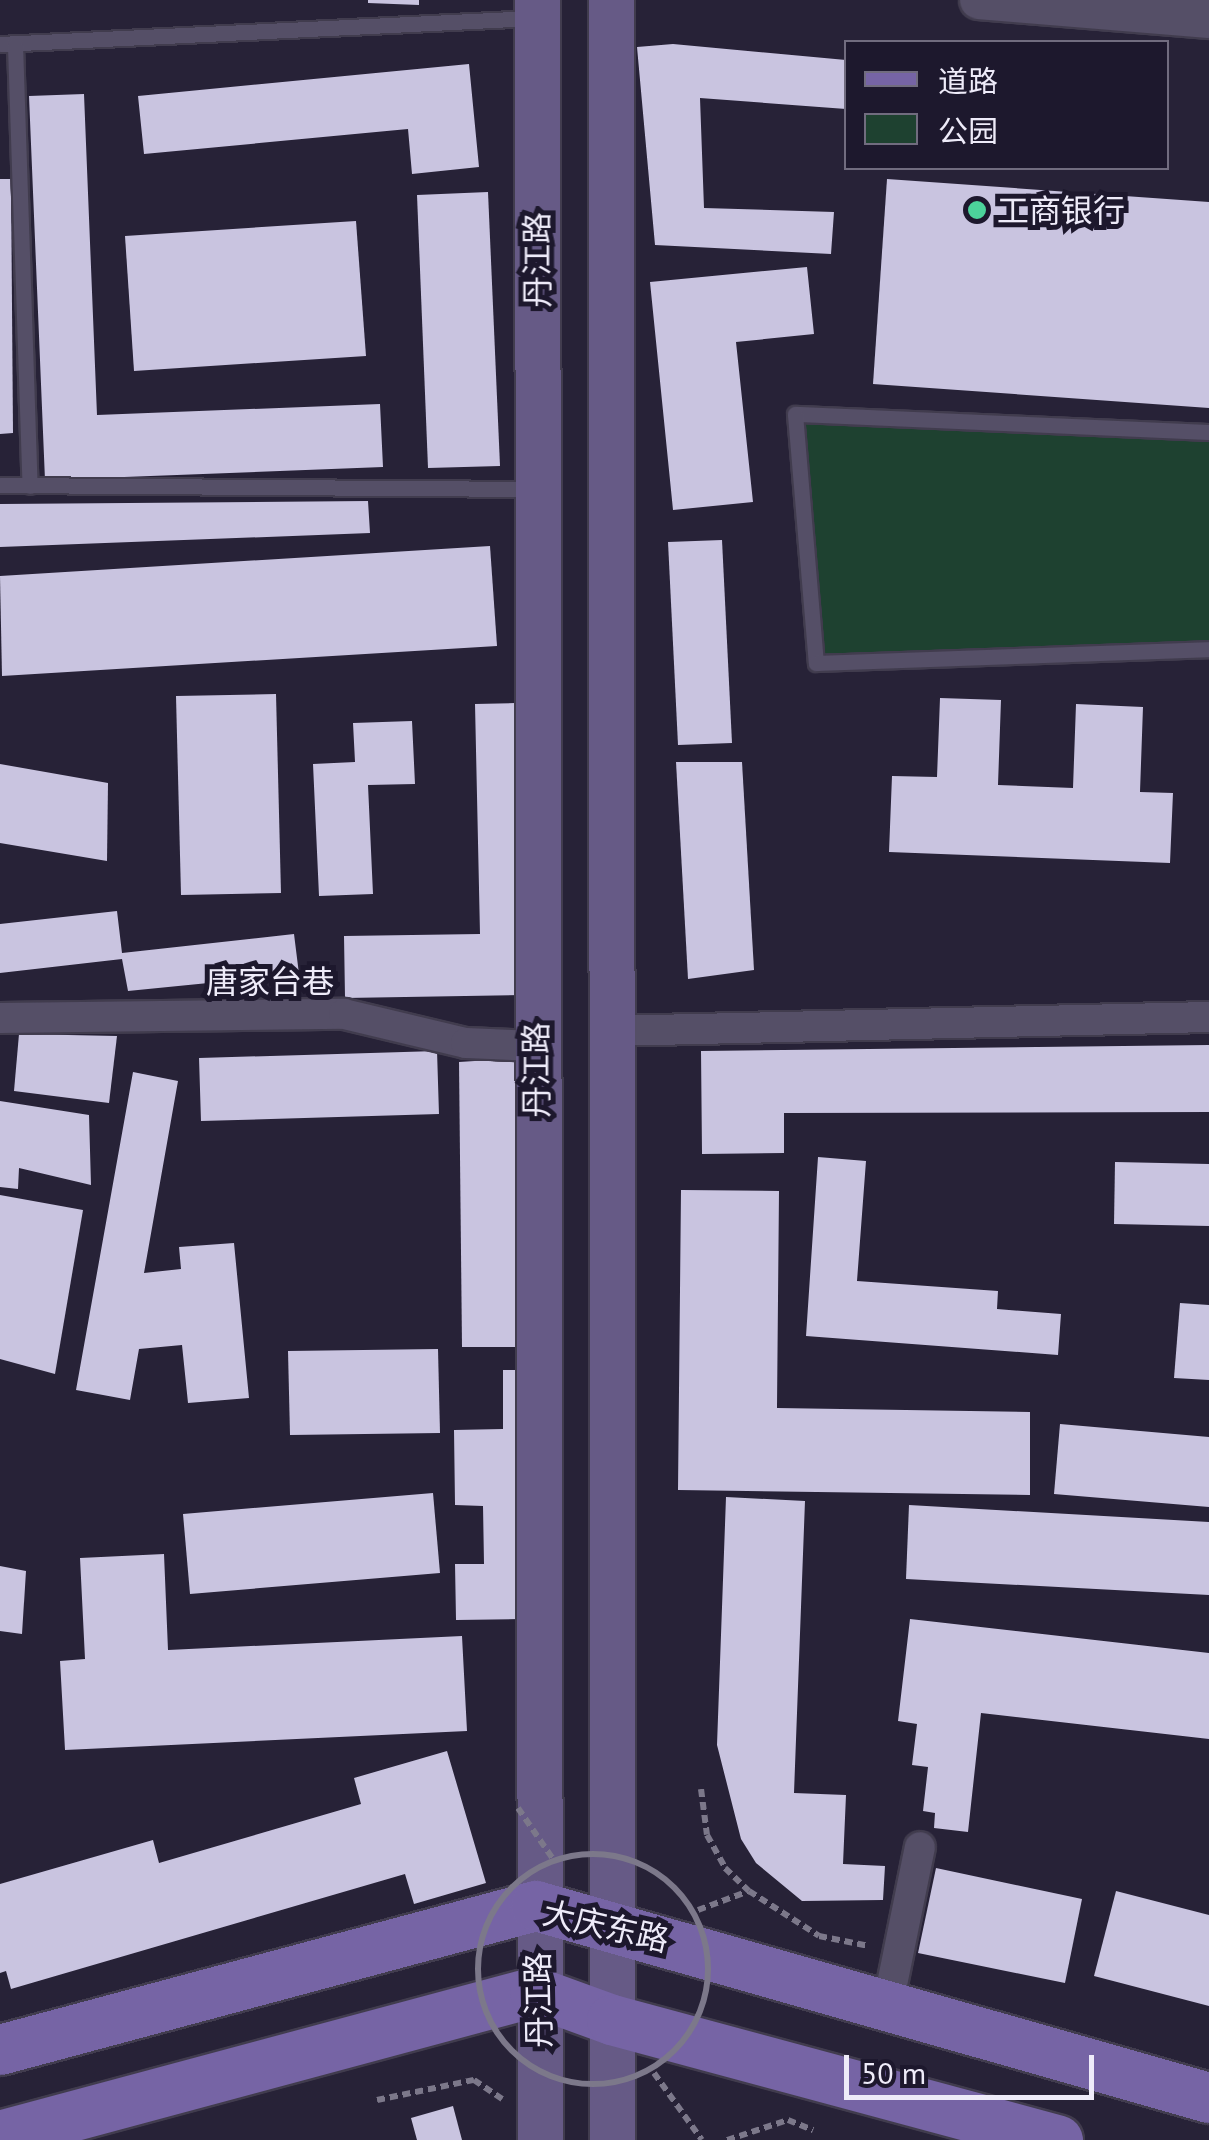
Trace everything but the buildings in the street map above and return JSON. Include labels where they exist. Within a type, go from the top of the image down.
[{"type":"main road","points":[[611,0],[612,2140]]},
{"type":"main road","name":"丹江路","points":[[537,9],[536,1906],[540,2140]]},
{"type":"main road","name":"大庆东路","points":[[0,2050],[536,1906],[610,1922],[1209,2098]]},
{"type":"main road","points":[[0,2136],[538,1993],[612,2020],[1058,2140]]},
{"type":"street","points":[[979,0],[1209,19]]},
{"type":"street","name":"唐家台巷","points":[[0,1018],[344,1014],[466,1044],[536,1046]]},
{"type":"street","points":[[610,1031],[1209,1016]]},
{"type":"street","points":[[888,2004],[920,1847]]},
{"type":"lane","points":[[30,486],[8,45],[537,9]]},
{"type":"lane","points":[[1209,432],[795,414],[816,663],[1209,649]]},
{"type":"lane","points":[[0,485],[536,489]]},
{"type":"path","points":[[701,1789],[708,1835],[725,1868],[749,1891],[820,1936],[850,1942]]},
{"type":"path","points":[[518,1808],[553,1859]]},
{"type":"path","points":[[610,1854],[647,1867],[678,1890],[692,1912],[709,1959],[706,1996],[692,2031],[651,2068],[598,2085],[561,2080],[528,2064],[500,2038],[483,2003],[478,1964],[486,1926],[506,1894],[536,1868],[572,1855],[610,1854]]},
{"type":"path","points":[[692,1912],[749,1891]]},
{"type":"path","points":[[520,2076],[528,2064]]},
{"type":"path","points":[[651,2068],[702,2140]]},
{"type":"path","points":[[377,2100],[474,2080],[504,2101],[512,2088]]},
{"type":"path","points":[[727,2140],[788,2120],[813,2130]]},
{"type":"green space","points":[[795,414],[1209,432],[1209,649],[816,663]]},
{"type":"place","name":"工商银行","points":[[977,210]]}]
